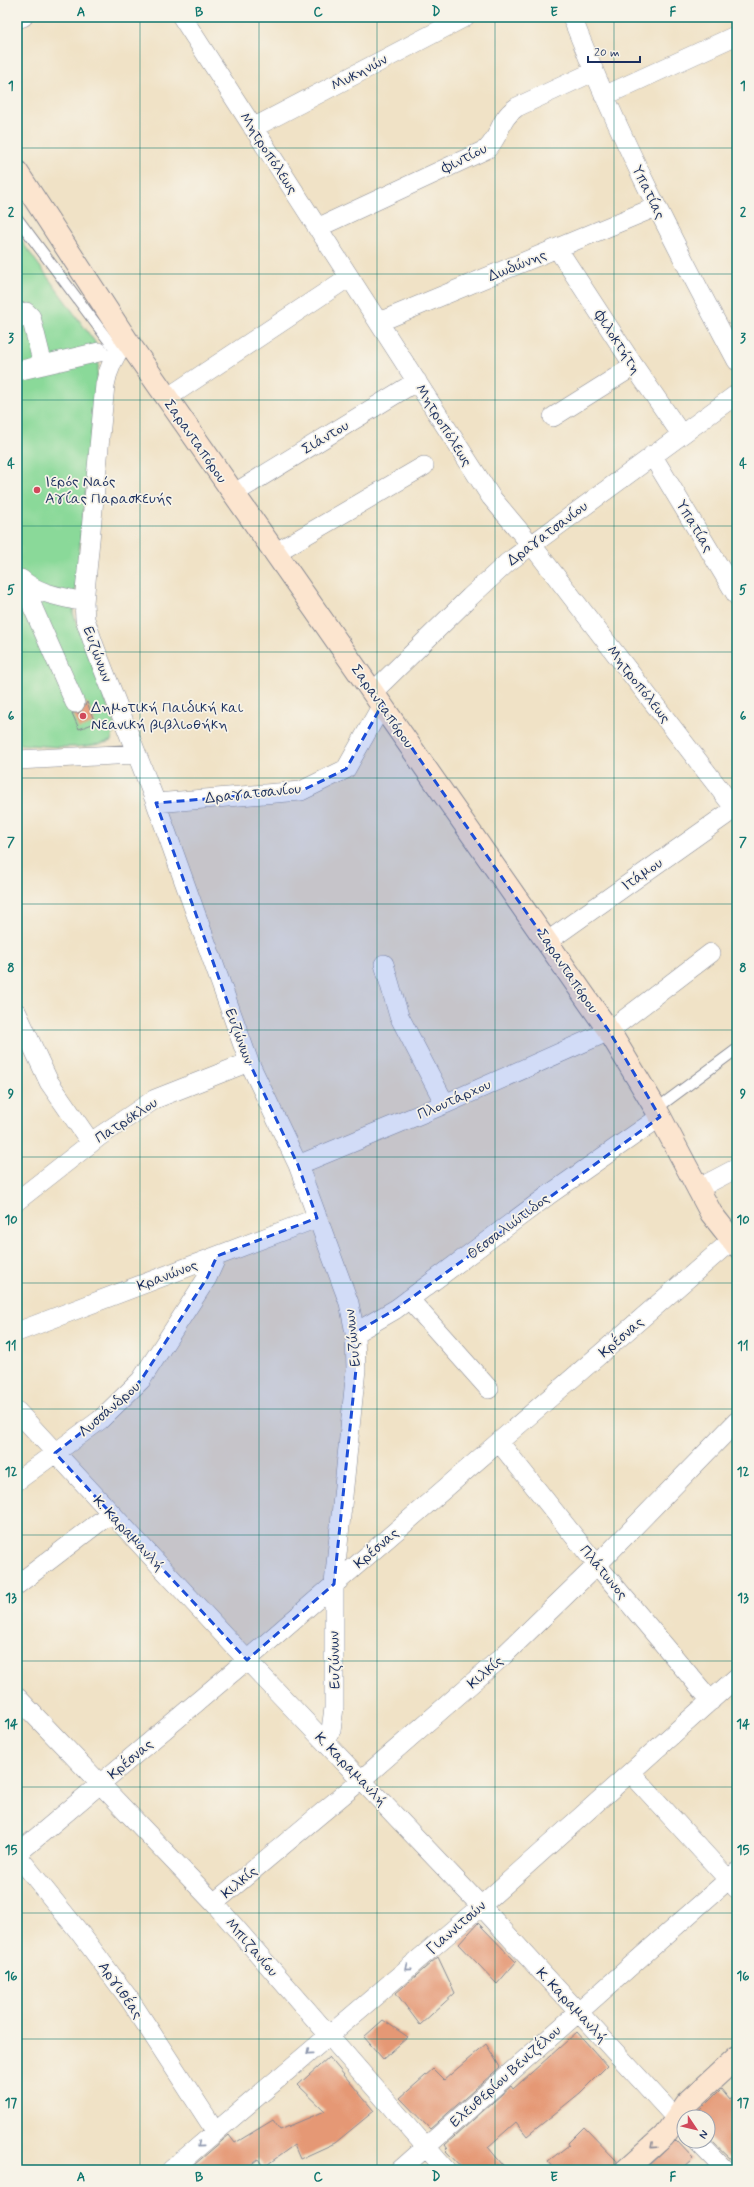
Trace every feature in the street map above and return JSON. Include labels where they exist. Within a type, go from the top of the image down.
[{"type":"street","points":[[17,19],[23,17]]},
{"type":"street","name":"Μητροπόλεως","points":[[182,17],[484,487],[531,545],[736,809]]},
{"type":"street","name":"Μυκηνών","points":[[253,128],[465,17]]},
{"type":"street","name":"Υπατίας","points":[[572,17],[593,72],[656,207],[737,361]]},
{"type":"street","points":[[604,96],[737,35]]},
{"type":"street","name":"Φιντίου","points":[[317,228],[487,149],[497,138],[503,119],[508,113],[593,72]]},
{"type":"street","name":"Σαρανταπόρου","points":[[17,172],[114,348],[167,398],[548,941],[609,1031],[658,1113],[711,1213],[735,1243]]},
{"type":"street","name":"Δωδώνης","points":[[378,322],[656,207]]},
{"type":"street","name":"Φιλοκτήτη","points":[[557,248],[634,366],[681,434]]},
{"type":"street","points":[[167,398],[349,277]]},
{"type":"street","points":[[17,319],[26,312],[31,317],[43,365]]},
{"type":"street","points":[[17,371],[114,348]]},
{"type":"street","name":"Ευζώνων","points":[[114,348],[105,385],[84,602],[85,619],[156,803],[249,1062],[298,1165],[349,1303],[355,1333],[356,1369],[334,1584],[334,1708],[331,1730],[325,1742]]},
{"type":"street","points":[[553,417],[634,366]]},
{"type":"street","name":"Σιάντου","points":[[233,494],[417,381]]},
{"type":"street","name":"Δραγατσανίου","points":[[156,803],[301,791],[346,769],[378,699],[470,596],[531,545],[737,394]]},
{"type":"street","name":"Υπατίας","points":[[652,455],[737,596]]},
{"type":"street","points":[[275,553],[424,466]]},
{"type":"street","points":[[20,581],[50,594],[84,602]]},
{"type":"street","points":[[20,581],[75,703]]},
{"type":"street","points":[[17,760],[136,754]]},
{"type":"street","name":"Ιτάμου","points":[[548,941],[736,809]]},
{"type":"street","name":"Πλουτάρχου","points":[[298,1165],[445,1104],[609,1031],[711,953]]},
{"type":"street","points":[[384,964],[399,1016],[445,1104]]},
{"type":"street","points":[[17,1013],[49,1082],[91,1143]]},
{"type":"street","name":"Πατρόκλου","points":[[17,1201],[91,1143],[155,1099],[249,1062]]},
{"type":"street","name":"Θεσσαλιώτιδος","points":[[355,1333],[409,1299],[658,1113]]},
{"type":"street","points":[[698,1189],[737,1168]]},
{"type":"street","name":"Κρανώνος","points":[[17,1332],[317,1218]]},
{"type":"street","name":"Κρέσνας","points":[[17,1854],[247,1660],[498,1442],[735,1243]]},
{"type":"street","name":"Λυσσάνδρου","points":[[17,1481],[106,1415],[142,1380],[207,1278],[216,1256]]},
{"type":"street","points":[[409,1299],[489,1389]]},
{"type":"street","name":"Κ. Καραμανλή","points":[[17,1411],[247,1660],[481,1906],[676,2119]]},
{"type":"street","name":"Κιλκίς","points":[[214,1903],[361,1780],[503,1656],[597,1565],[737,1421]]},
{"type":"street","name":"Πλάτωνος","points":[[498,1442],[597,1565],[711,1701]]},
{"type":"street","points":[[17,1585],[111,1513]]},
{"type":"street","name":"Γιαννιτσών","points":[[170,2170],[481,1906],[737,1677]]},
{"type":"street","name":"Μπιζανίου","points":[[17,1697],[214,1903],[446,2170]]},
{"type":"street","points":[[631,1773],[734,1880]]},
{"type":"street","name":"Αργιθέας","points":[[17,1854],[80,1933],[130,2000],[216,2132]]},
{"type":"street","name":"Ελευθερίου Βενιζέλου","points":[[400,2170],[578,2012],[734,1880]]},
{"type":"street","points":[[685,2109],[687,2103],[737,2057]]},
{"type":"street","points":[[626,2170],[676,2126]]},
{"type":"street","points":[[704,2149],[724,2170]]},
{"type":"lane","points":[[17,218],[114,348]]},
{"type":"lane","name":"Θεσσαλιώτιδος","points":[[658,1113],[737,1049]]},
{"type":"highlighted area","points":[[382,705],[609,1031],[660,1117],[396,1309],[355,1333],[356,1369],[334,1584],[247,1660],[55,1453],[117,1405],[141,1380],[207,1278],[217,1256],[317,1218],[298,1165],[249,1062],[156,803],[301,791],[346,769]]},
{"type":"green space","points":[[17,235],[100,349],[73,613],[115,726],[111,741],[88,746],[52,747],[17,744]]},
{"type":"building","name":"Δημοτική Παιδική και Νεανική βιβλιοθήκη","points":[[87,702],[95,723],[79,729],[72,713],[80,713]]},
{"type":"building","points":[[478,1923],[516,1962],[497,1984],[459,1944]]},
{"type":"building","points":[[438,1957],[455,1993],[420,2025],[396,1993]]},
{"type":"building","points":[[383,2020],[408,2037],[383,2059],[364,2037]]},
{"type":"building","points":[[577,2032],[607,2066],[580,2093],[527,2136],[516,2122],[488,2147],[507,2170],[464,2170],[446,2151],[448,2149],[445,2145],[511,2086],[513,2089]]},
{"type":"building","points":[[486,2044],[500,2067],[430,2129],[400,2098],[433,2069],[444,2080]]},
{"type":"building","points":[[329,2057],[374,2111],[335,2143],[300,2159],[294,2145],[264,2167],[258,2159],[244,2170],[188,2170],[229,2135],[235,2143],[273,2120],[280,2130],[325,2111],[298,2085]]},
{"type":"building","points":[[721,2089],[730,2100],[737,2094],[737,2165],[716,2145],[716,2109],[701,2109]]},
{"type":"building","points":[[584,2127],[617,2161],[614,2170],[556,2170],[548,2161],[569,2145],[568,2143]]},
{"type":"building","points":[[676,2140],[676,2149],[684,2149],[693,2158],[680,2170],[645,2170]]},
{"type":"place","name":"Ιερός Ναός Αγίας Παρασκευής","points":[[37,490]]},
{"type":"place","name":"Δημοτική Παιδική και Νεανική βιβλιοθήκη","points":[[83,716]]}]
